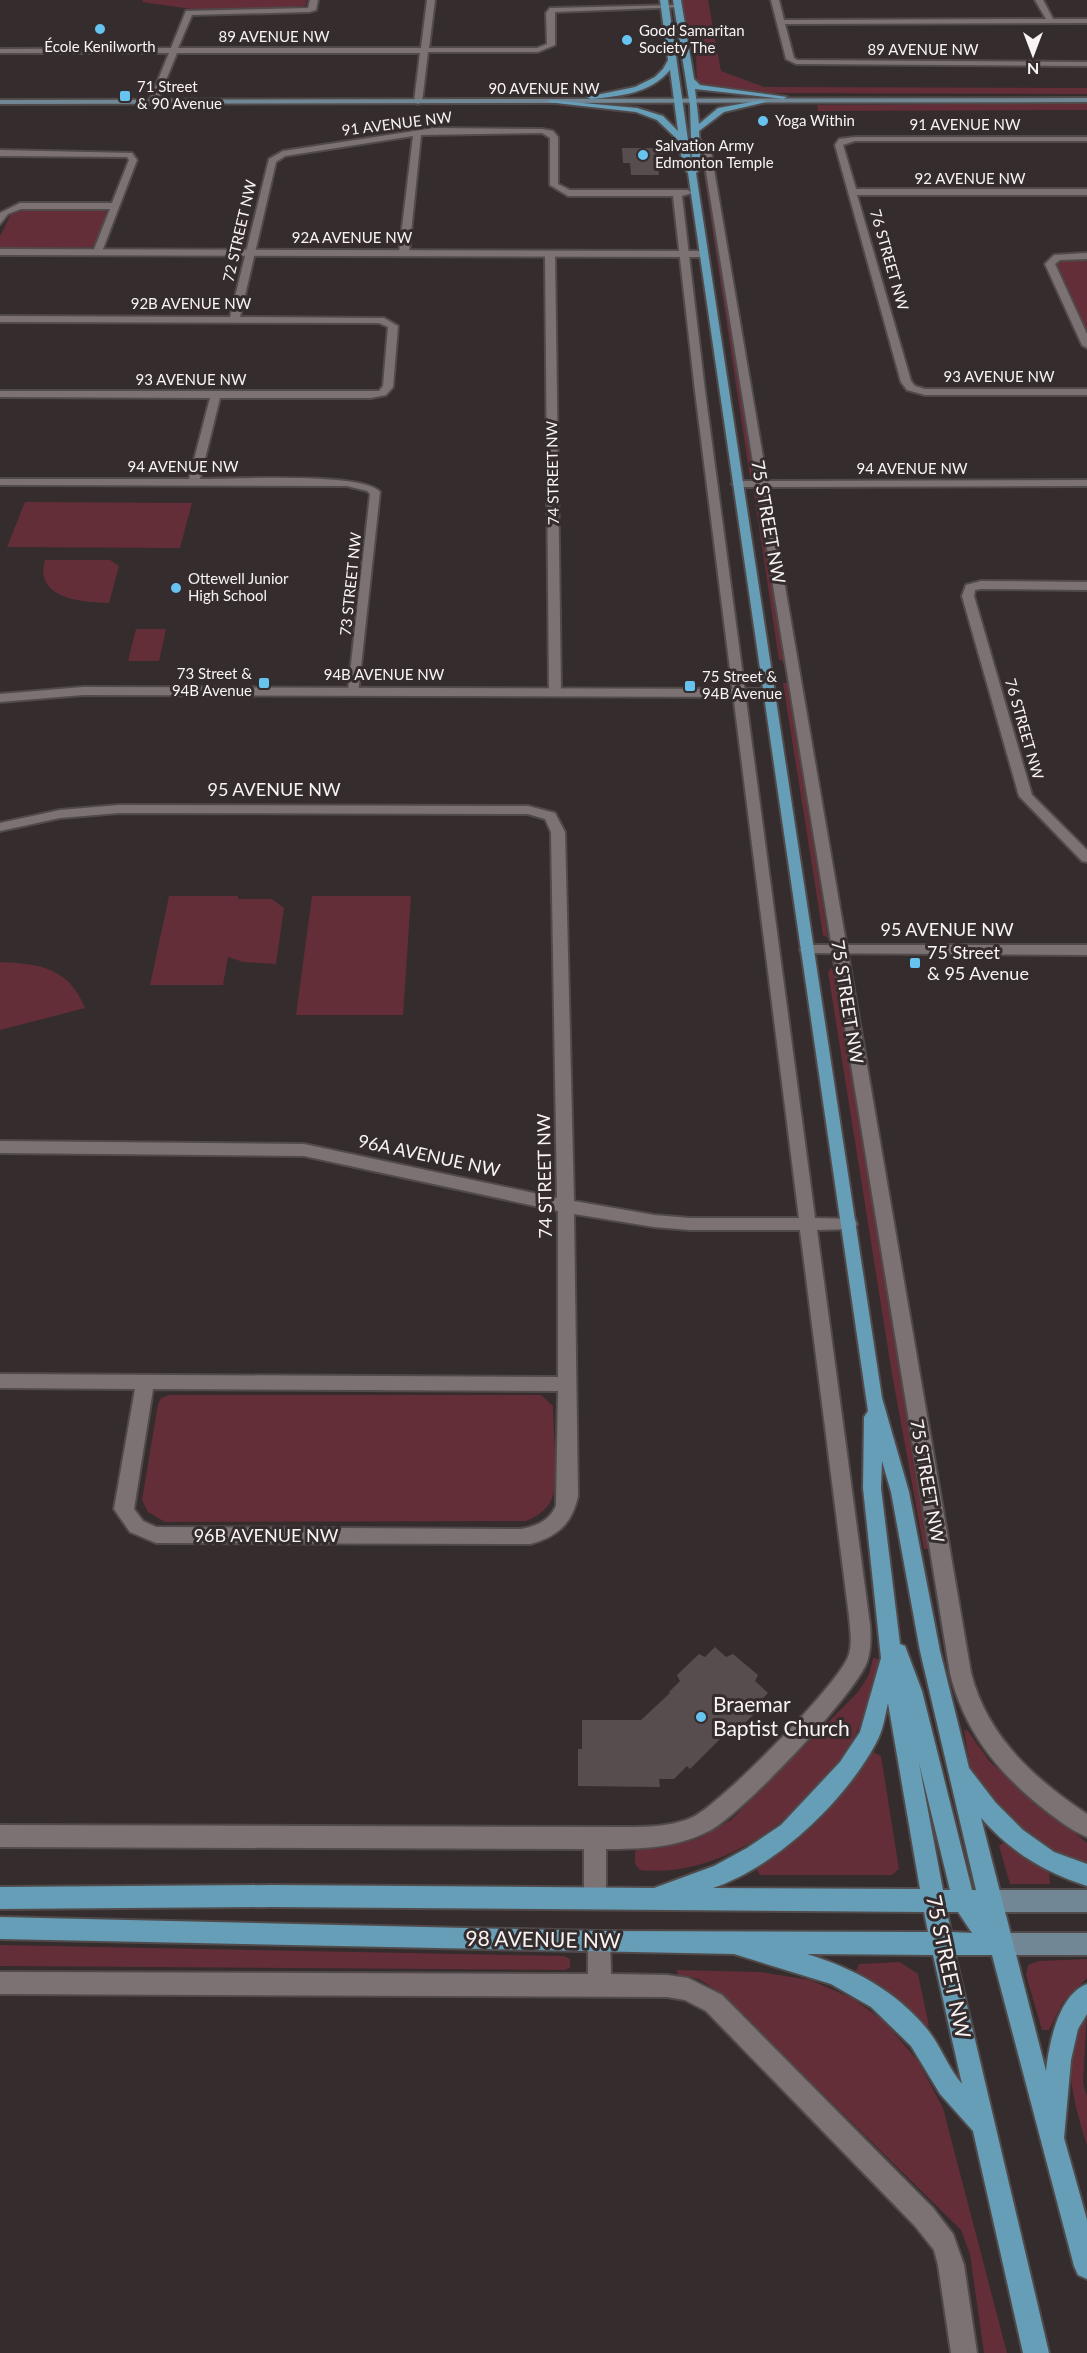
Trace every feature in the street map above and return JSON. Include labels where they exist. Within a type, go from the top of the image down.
[{"type":"main road","name":"75 STREET NW","points":[[665,4],[687,167],[692,173],[873,1398],[900,1492],[956,1766],[1053,2147],[1087,2266]]},
{"type":"main road","name":"75 STREET NW","points":[[678,4],[696,135],[697,168],[692,173]]},
{"type":"main road","points":[[589,97],[624,92],[655,82],[666,74],[672,60]]},
{"type":"main road","points":[[690,80],[697,87],[708,90],[783,96]]},
{"type":"main road","name":"90 AVENUE NW","points":[[693,100],[783,96],[1087,96]]},
{"type":"main road","name":"90 AVENUE NW","points":[[0,97],[154,100]]},
{"type":"main road","name":"90 AVENUE NW","points":[[419,100],[589,97],[678,100]]},
{"type":"main road","name":"90 AVENUE NW","points":[[0,102],[1087,100]]},
{"type":"main road","points":[[551,102],[637,110],[660,118],[683,140]]},
{"type":"main road","points":[[696,135],[721,110],[745,104],[768,102]]},
{"type":"main road","name":"75 STREET NW","points":[[873,1398],[872,1488],[891,1657],[941,1942],[1036,2353]]},
{"type":"main road","points":[[887,1624],[912,1691],[964,1901],[979,1924],[1000,1944]]},
{"type":"main road","points":[[650,1898],[719,1875],[755,1856],[789,1832],[847,1769],[870,1736],[891,1657]]},
{"type":"main road","points":[[956,1766],[986,1810],[1020,1844],[1058,1866],[1087,1875]]},
{"type":"main road","points":[[0,1898],[1087,1901]]},
{"type":"main road","name":"98 AVENUE NW","points":[[0,1929],[599,1942],[1087,1944]]},
{"type":"main road","points":[[727,1942],[836,1974],[879,2000],[919,2038],[948,2086],[982,2124]]},
{"type":"main road","points":[[1053,2147],[1061,2043],[1071,2014],[1087,1995]]},
{"type":"street","points":[[154,100],[189,13],[311,10],[314,0]]},
{"type":"street","points":[[419,100],[431,0]]},
{"type":"street","points":[[1039,0],[1051,21]]},
{"type":"street","points":[[775,1],[779,22],[1087,21]]},
{"type":"street","points":[[775,1],[788,10],[833,22]]},
{"type":"street","points":[[665,4],[678,4]]},
{"type":"street","name":"89 AVENUE NW","points":[[0,51],[548,49],[551,45],[550,13],[553,10],[665,4]]},
{"type":"street","name":"89 AVENUE NW","points":[[779,22],[790,59],[796,62],[1087,64]]},
{"type":"street","name":"91 AVENUE NW","points":[[283,154],[417,133],[476,130],[550,133],[554,137],[554,185],[568,193],[678,193]]},
{"type":"street","points":[[404,253],[417,133]]},
{"type":"street","name":"75 STREET NW","points":[[696,135],[706,146],[945,1588],[968,1700],[980,1727],[1003,1756],[1034,1785],[1084,1824]]},
{"type":"street","name":"91 AVENUE NW","points":[[842,141],[1087,138]]},
{"type":"street","name":"76 STREET NW","points":[[842,141],[839,145],[852,192],[906,382],[911,388]]},
{"type":"street","points":[[0,153],[129,155],[133,159],[98,252]]},
{"type":"street","name":"72 STREET NW","points":[[234,320],[272,161],[283,154]]},
{"type":"street","name":"92 AVENUE NW","points":[[852,192],[1087,192]]},
{"type":"street","points":[[859,216],[872,205],[904,192]]},
{"type":"street","points":[[0,1836],[595,1838],[667,1835],[703,1824],[717,1815],[852,1673],[860,1653],[856,1598],[683,254],[678,193],[695,193]]},
{"type":"street","points":[[0,221],[5,212],[11,208],[116,206]]},
{"type":"street","name":"92A AVENUE NW","points":[[0,252],[703,254]]},
{"type":"street","name":"74 STREET NW","points":[[550,254],[555,692]]},
{"type":"street","points":[[1087,256],[1057,257],[1050,264],[1087,345]]},
{"type":"street","name":"92B AVENUE NW","points":[[0,319],[381,320],[393,326],[388,387],[382,393]]},
{"type":"street","name":"93 AVENUE NW","points":[[911,388],[925,392],[1087,392]]},
{"type":"street","name":"93 AVENUE NW","points":[[0,394],[360,396],[382,393]]},
{"type":"street","points":[[194,482],[216,395]]},
{"type":"street","name":"94 AVENUE NW","points":[[0,482],[347,483],[366,486]]},
{"type":"street","name":"94 AVENUE NW","points":[[738,484],[1087,483]]},
{"type":"street","name":"73 STREET NW","points":[[354,691],[376,494],[366,486]]},
{"type":"street","name":"76 STREET NW","points":[[1087,586],[981,585],[970,588],[968,596],[1026,796],[1087,858]]},
{"type":"street","name":"94B AVENUE NW","points":[[0,698],[83,691],[769,693]]},
{"type":"street","name":"95 AVENUE NW","points":[[0,827],[60,814],[119,809],[528,810],[550,816]]},
{"type":"street","name":"74 STREET NW","points":[[548,1531],[559,1521],[567,1502],[566,1206],[558,832],[550,816]]},
{"type":"street","name":"95 AVENUE NW","points":[[807,950],[1087,950]]},
{"type":"street","name":"96A AVENUE NW","points":[[0,1147],[303,1150],[566,1206],[672,1222],[849,1224]]},
{"type":"street","points":[[0,1381],[566,1384]]},
{"type":"street","name":"96B AVENUE NW","points":[[145,1382],[124,1509],[133,1525],[145,1532],[156,1535],[521,1538],[548,1531]]},
{"type":"street","points":[[595,1838],[596,1898]]},
{"type":"street","points":[[599,1942],[600,1986]]},
{"type":"street","points":[[0,1983],[676,1987],[699,1993],[714,2003],[939,2235],[951,2265],[964,2353]]},
{"type":"shaded area","points":[[143,0],[307,0],[306,5],[296,8],[191,9],[142,2]]},
{"type":"shaded area","points":[[682,0],[708,0],[721,71],[764,87],[1087,88],[1087,94],[755,93],[707,88],[697,83],[696,51],[687,31]]},
{"type":"shaded area","points":[[1087,103],[1087,110],[818,111],[817,105]]},
{"type":"shaded area","points":[[703,168],[706,169],[755,478],[750,477]]},
{"type":"shaded area","points":[[101,209],[107,212],[95,245],[91,247],[0,248],[0,236],[12,212],[16,210]]},
{"type":"shaded area","points":[[1087,258],[1087,334],[1055,262]]},
{"type":"shaded area","points":[[754,494],[757,494],[759,500],[788,678],[782,660],[779,660]]},
{"type":"shaded area","points":[[25,502],[192,503],[180,548],[7,547]]},
{"type":"shaded area","points":[[45,560],[110,560],[119,566],[109,603],[74,599],[62,596],[53,590],[46,583],[43,573]]},
{"type":"shaded area","points":[[136,629],[166,629],[159,661],[128,661]]},
{"type":"shaded area","points":[[783,683],[788,683],[828,938],[823,935]]},
{"type":"shaded area","points":[[169,896],[238,896],[238,899],[272,899],[284,908],[276,964],[243,962],[228,957],[223,985],[150,985]]},
{"type":"shaded area","points":[[312,896],[411,896],[403,1015],[296,1015]]},
{"type":"shaded area","points":[[0,962],[28,964],[51,970],[70,984],[85,1008],[0,1030]]},
{"type":"shaded area","points":[[831,968],[835,973],[929,1549],[924,1549],[892,1374],[828,972]]},
{"type":"shaded area","points":[[169,1395],[541,1395],[553,1406],[554,1492],[544,1510],[526,1521],[165,1522],[148,1512],[142,1500],[158,1404],[161,1398]]},
{"type":"shaded area","points":[[873,1658],[879,1659],[871,1699],[853,1738],[828,1775],[797,1808],[761,1836],[722,1857],[681,1869],[640,1870],[635,1864],[635,1852],[641,1846],[666,1845],[697,1839],[731,1820],[858,1692],[869,1675]]},
{"type":"shaded area","points":[[964,1730],[968,1731],[990,1762],[1087,1843],[1087,1866],[1052,1855],[1036,1846],[1006,1822],[993,1807],[974,1776]]},
{"type":"shaded area","points":[[873,1752],[881,1756],[899,1869],[892,1875],[760,1875],[755,1867],[828,1806]]},
{"type":"shaded area","points":[[1004,1842],[1049,1873],[1050,1884],[1010,1884],[999,1846]]},
{"type":"shaded area","points":[[0,1945],[564,1956],[570,1959],[570,1968],[564,1970],[0,1966]]},
{"type":"shaded area","points":[[1087,1959],[1087,1978],[1063,2002],[1049,2030],[1042,2030],[1026,1975],[1028,1965],[1039,1961]]},
{"type":"shaded area","points":[[900,1962],[918,1974],[929,2026],[920,2027],[884,1992],[856,1971],[859,1964]]},
{"type":"shaded area","points":[[677,1970],[760,1972],[810,1980],[852,1998],[884,2021],[918,2061],[943,2108],[1007,2353],[984,2353],[970,2254],[961,2230],[720,1993],[699,1979],[678,1975]]},
{"type":"shaded area","points":[[1087,2011],[1083,2083],[1087,2096],[1087,2145],[1073,2094],[1070,2059],[1078,2026]]},
{"type":"building","name":"Salvation Army Edmonton Temple","points":[[622,148],[662,148],[664,163],[658,163],[659,175],[631,175],[630,163],[623,163]]},
{"type":"building","name":"Braemar Baptist Church","points":[[715,1647],[726,1657],[733,1654],[758,1675],[755,1681],[768,1693],[758,1703],[761,1707],[738,1730],[732,1727],[690,1769],[687,1766],[674,1779],[659,1779],[660,1787],[578,1786],[578,1749],[582,1749],[582,1720],[641,1720],[680,1681],[677,1675],[699,1654],[705,1657]]},
{"type":"place","name":"École Kenilworth","points":[[100,29]]},
{"type":"place","name":"Good Samaritan Society The","points":[[627,40]]},
{"type":"place","name":"71 Street & 90 Avenue","points":[[125,96]]},
{"type":"place","name":"Yoga Within","points":[[763,121]]},
{"type":"place","name":"Salvation Army Edmonton Temple","points":[[643,155]]},
{"type":"place","name":"Ottewell Junior High School","points":[[176,588]]},
{"type":"place","name":"73 Street & 94B Avenue","points":[[264,683]]},
{"type":"place","name":"75 Street & 94B Avenue","points":[[690,686]]},
{"type":"place","name":"75 Street & 95 Avenue","points":[[915,963]]},
{"type":"place","name":"Braemar Baptist Church","points":[[701,1717]]}]
